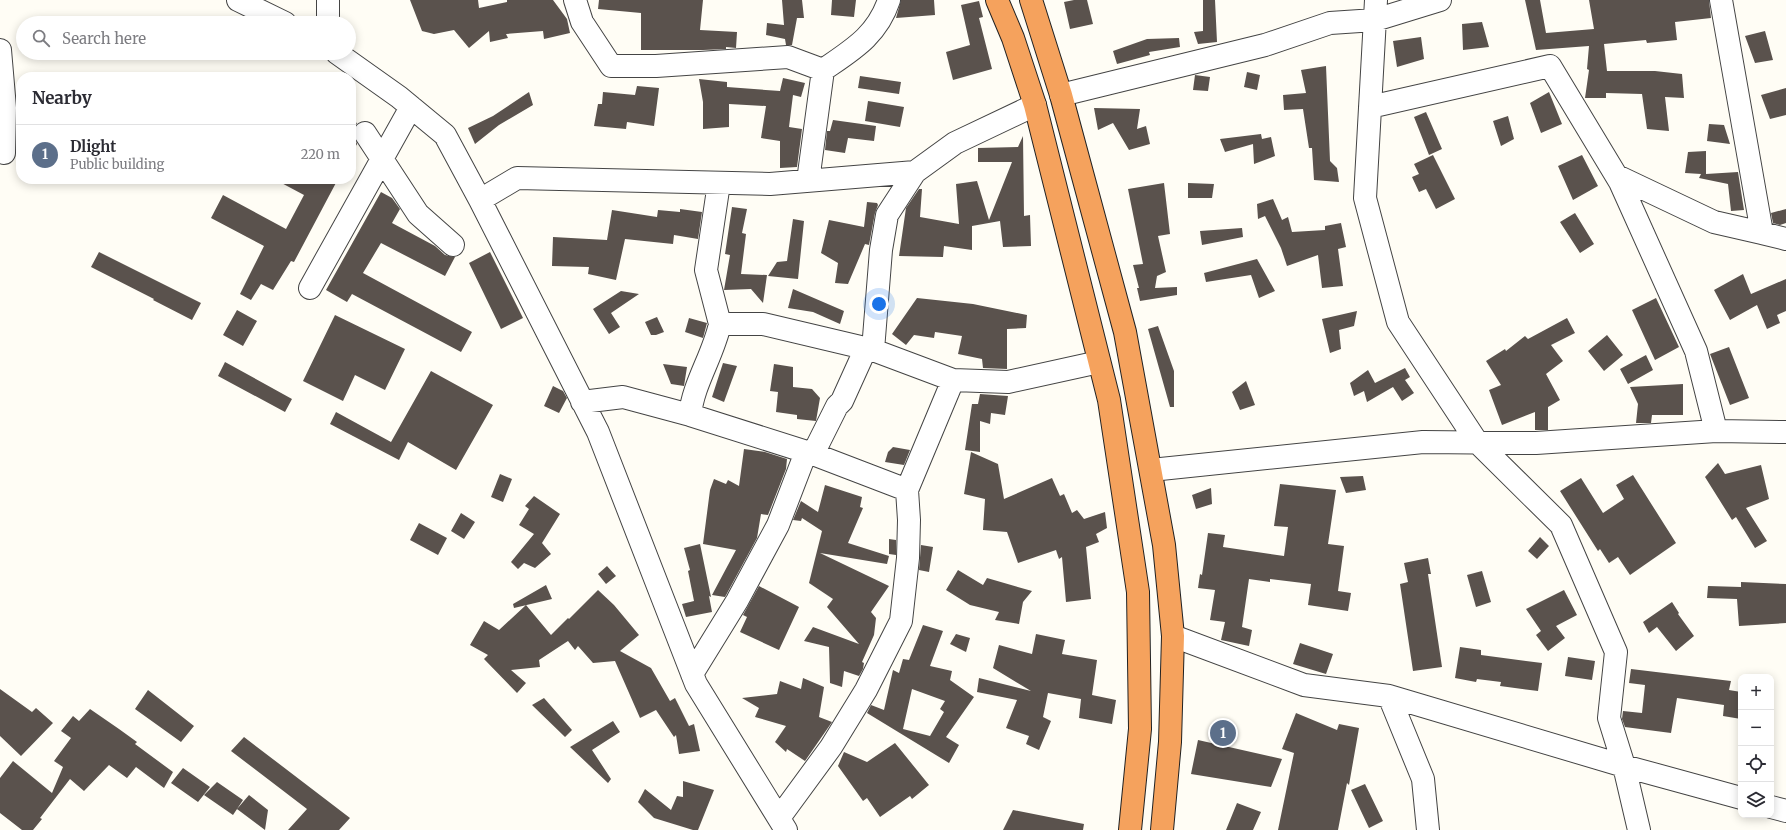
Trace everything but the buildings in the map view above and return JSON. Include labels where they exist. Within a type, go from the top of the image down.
[{"type":"highway","points":[[997,0],[1013,38],[1035,105],[1109,400],[1138,592],[1140,729],[1130,830]]},
{"type":"highway","points":[[1031,0],[1061,95],[1125,332],[1164,545],[1173,636],[1170,742],[1162,830]]},
{"type":"street","points":[[238,0],[271,16]]},
{"type":"street","points":[[328,0],[328,16]]},
{"type":"street","points":[[575,0],[582,22],[611,66],[678,64],[788,57],[823,70]]},
{"type":"street","points":[[808,181],[823,70],[872,33],[884,13],[889,0]]},
{"type":"street","points":[[1061,95],[1265,45],[1376,10],[1440,0]]},
{"type":"street","points":[[1721,0],[1762,233]]},
{"type":"street","points":[[1376,10],[1365,198],[1398,322],[1477,442],[1562,526],[1616,652],[1609,718],[1624,766],[1639,830]]},
{"type":"street","points":[[0,50],[5,108],[4,153]]},
{"type":"street","points":[[347,60],[411,107],[445,135],[480,200],[598,432],[696,684],[782,824],[866,690],[901,621],[908,558],[909,520],[906,490],[953,380]]},
{"type":"street","points":[[1370,107],[1550,66],[1617,176],[1696,351],[1716,431]]},
{"type":"street","points":[[692,674],[737,601],[778,525],[809,453],[837,406],[842,401],[869,349],[881,250],[887,215],[914,172],[956,143],[1035,105]]},
{"type":"street","points":[[310,288],[411,107]]},
{"type":"street","points":[[365,133],[418,214],[453,245]]},
{"type":"street","points":[[480,200],[517,178],[770,184],[914,172]]},
{"type":"street","points":[[1617,176],[1714,222],[1786,239]]},
{"type":"street","points":[[690,415],[691,401],[716,342],[720,324],[706,270],[719,183]]},
{"type":"street","points":[[720,324],[763,324],[869,349],[953,380],[1008,382],[1099,362]]},
{"type":"street","points":[[582,402],[623,397],[690,415],[809,453],[906,490]]},
{"type":"street","points":[[1151,470],[1417,443],[1536,443],[1716,431],[1786,432]]},
{"type":"street","points":[[1173,636],[1304,685],[1389,696],[1624,766],[1738,797]]},
{"type":"street","points":[[1389,696],[1423,779],[1428,830]]},
{"type":"street","points":[[1774,808],[1786,811]]},
{"type":"place","name":"Dlight","points":[[1223,733]]}]
